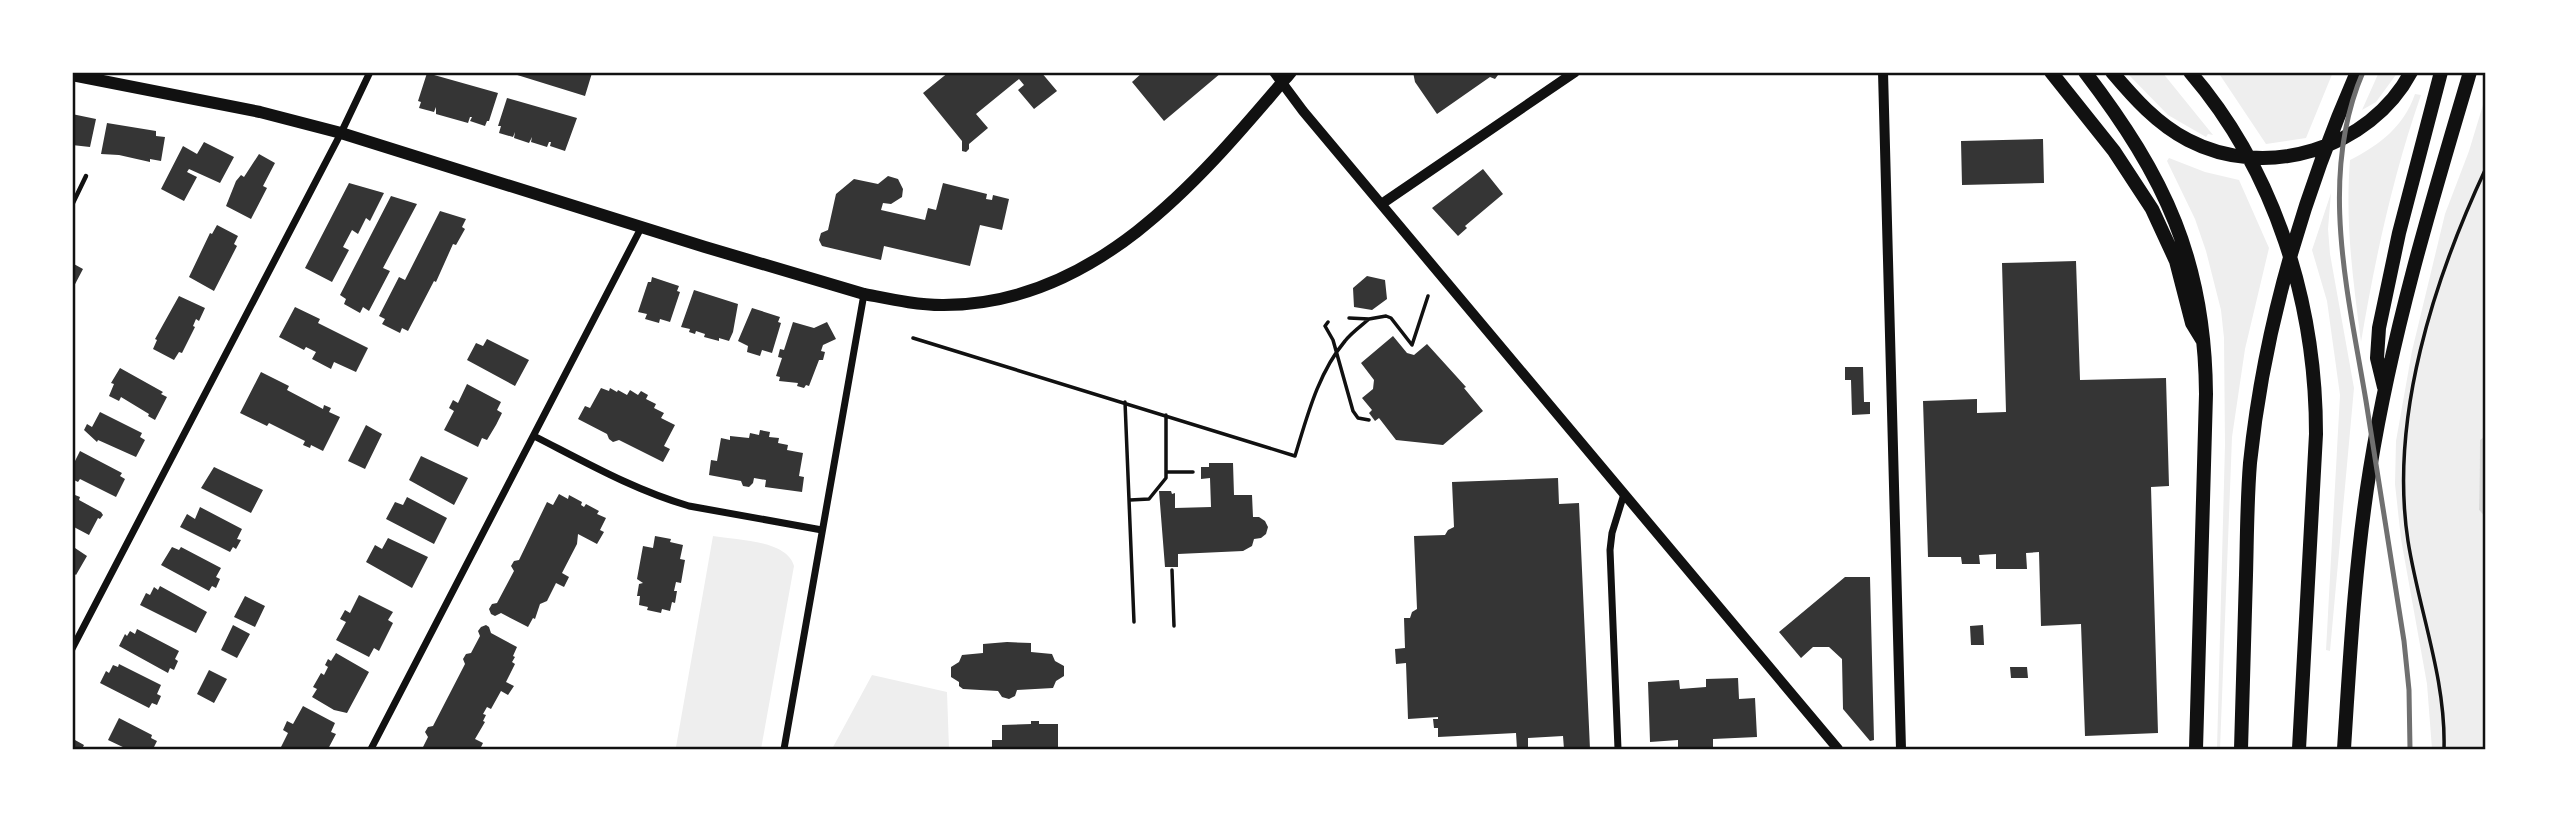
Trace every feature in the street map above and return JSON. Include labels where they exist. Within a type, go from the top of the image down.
[{"type":"highway","points":[[2051,72],[2114,151],[2152,209],[2176,261],[2192,323],[2205,342]]},
{"type":"highway","points":[[2085,72],[2142,156],[2175,220],[2194,275],[2205,342],[2205,444],[2196,749]]},
{"type":"highway","points":[[2112,72],[2163,125],[2203,147],[2243,156],[2292,156],[2329,145],[2359,129],[2387,106],[2411,72]]},
{"type":"highway","points":[[2190,72],[2223,113],[2260,179],[2289,253],[2306,317],[2314,377],[2316,434],[2299,749]]},
{"type":"highway","points":[[2241,749],[2249,482],[2263,371],[2277,301],[2298,224],[2324,150],[2357,72]]},
{"type":"highway","points":[[2385,388],[2378,364],[2377,337],[2406,205],[2441,72]]},
{"type":"highway","points":[[2344,749],[2358,548],[2370,467],[2404,301],[2470,72]]},
{"type":"main road","points":[[72,75],[260,112],[341,134],[641,228],[864,294],[917,304],[968,304],[1027,292],[1085,267],[1129,239],[1169,206],[1245,127],[1278,77],[1292,72]]},
{"type":"street","points":[[72,649],[341,134],[370,72]]},
{"type":"street","points":[[1383,204],[1575,72]]},
{"type":"street","points":[[1883,72],[1901,749]]},
{"type":"street","points":[[1278,77],[1303,111],[1838,749]]},
{"type":"street","points":[[371,749],[641,228]]},
{"type":"street","points":[[784,749],[864,294]]},
{"type":"street","points":[[534,436],[621,481],[668,500],[822,530]]},
{"type":"street","points":[[1618,749],[1610,550],[1612,533],[1624,494]]},
{"type":"lane","points":[[72,205],[86,176]]},
{"type":"path","points":[[2444,749],[2442,700],[2408,544],[2402,469],[2406,433],[2428,322],[2457,234],[2486,168]]},
{"type":"path","points":[[1349,318],[1391,318],[1412,345],[1428,296]]},
{"type":"path","points":[[913,338],[1295,456],[1316,392],[1337,352],[1345,339],[1369,319]]},
{"type":"path","points":[[1328,321],[1325,326],[1337,352],[1353,411],[1358,418],[1369,420]]},
{"type":"path","points":[[1125,402],[1133,622]]},
{"type":"path","points":[[1130,500],[1149,499],[1166,478],[1166,415]]},
{"type":"path","points":[[1166,472],[1193,472]]},
{"type":"path","points":[[1172,570],[1174,626]]},
{"type":"shaded area","points":[[2126,72],[2162,72],[2213,135],[2208,134],[2206,137],[2168,115]]},
{"type":"shaded area","points":[[2218,72],[2333,72],[2306,138],[2266,144]]},
{"type":"shaded area","points":[[2379,72],[2398,72],[2376,102],[2362,110]]},
{"type":"shaded area","points":[[2415,94],[2421,95],[2386,217],[2361,342],[2349,229],[2350,160],[2371,148],[2398,125]]},
{"type":"shaded area","points":[[2486,95],[2486,435],[2480,440],[2479,510],[2486,518],[2486,749],[2432,749],[2427,684],[2401,539],[2395,484],[2396,441],[2412,351],[2445,214],[2469,151]]},
{"type":"shaded area","points":[[2169,158],[2205,172],[2239,180],[2269,248],[2245,349],[2232,437],[2220,749],[2217,749],[2225,445],[2224,338],[2221,310],[2206,251],[2195,219],[2167,161]]},
{"type":"shaded area","points":[[2331,193],[2328,229],[2330,254],[2354,388],[2330,651],[2326,650],[2340,395],[2327,301],[2312,250]]},
{"type":"shaded area","points":[[2486,435],[2486,518],[2479,510],[2480,440]]},
{"type":"shaded area","points":[[713,536],[771,546],[789,557],[794,566],[761,749],[676,747]]},
{"type":"shaded area","points":[[872,675],[947,692],[949,749],[832,749]]},
{"type":"building","points":[[949,72],[1041,72],[1057,91],[1034,109],[1018,90],[1024,85],[1019,79],[976,114],[988,128],[969,144],[966,152],[962,151],[962,141],[923,93]]},
{"type":"building","points":[[1143,72],[1221,73],[1164,121],[1132,82]]},
{"type":"building","points":[[1413,72],[1497,72],[1498,75],[1495,79],[1490,77],[1437,114],[1415,82]]},
{"type":"building","points":[[427,73],[498,93],[485,126],[470,121],[472,117],[468,123],[436,114],[436,107],[434,112],[419,108],[421,102],[418,101]]},
{"type":"building","points":[[592,73],[585,96],[514,74]]},
{"type":"building","points":[[507,98],[577,118],[565,151],[550,146],[551,142],[547,147],[531,142],[532,137],[529,143],[514,138],[515,132],[513,137],[499,133],[501,126],[498,126]]},
{"type":"building","points":[[72,114],[96,119],[90,147],[72,145]]},
{"type":"building","points":[[107,123],[156,131],[156,136],[165,137],[161,161],[150,159],[150,162],[101,154]]},
{"type":"building","points":[[2043,139],[2044,183],[1962,185],[1961,141]]},
{"type":"building","points":[[204,142],[234,157],[220,183],[189,169],[187,172],[197,177],[184,201],[161,189],[183,146],[197,154]]},
{"type":"building","points":[[259,154],[275,163],[263,186],[267,188],[251,219],[226,206],[236,181],[241,175],[244,177]]},
{"type":"building","points":[[1483,169],[1503,194],[1465,226],[1467,228],[1458,236],[1432,208]]},
{"type":"building","points":[[888,176],[898,179],[903,189],[902,197],[891,204],[883,203],[881,210],[925,220],[928,208],[936,210],[943,183],[987,194],[986,199],[992,200],[993,195],[1009,199],[1002,230],[980,225],[970,266],[884,246],[881,260],[822,246],[819,240],[821,233],[828,230],[836,194],[854,179],[878,184]]},
{"type":"building","points":[[349,183],[384,193],[370,221],[366,218],[358,234],[352,230],[343,247],[349,250],[332,282],[305,268]]},
{"type":"building","points":[[391,196],[417,204],[383,268],[390,271],[369,311],[363,307],[360,313],[344,304],[346,299],[340,295]]},
{"type":"building","points":[[440,211],[466,219],[462,227],[465,229],[456,245],[453,244],[436,282],[434,281],[408,331],[402,328],[400,333],[382,324],[385,319],[379,316],[399,277],[405,280]]},
{"type":"building","points":[[217,225],[238,236],[234,244],[237,246],[214,291],[189,277],[210,233],[212,234]]},
{"type":"building","points":[[2076,261],[2080,380],[2166,378],[2169,486],[2151,487],[2158,733],[2085,736],[2081,624],[2041,626],[2039,552],[2026,553],[2027,569],[1996,569],[1996,554],[1979,555],[1980,564],[1962,564],[1961,557],[1928,557],[1923,401],[1977,399],[1977,413],[2006,412],[2002,263]]},
{"type":"building","points":[[72,263],[83,269],[72,290]]},
{"type":"building","points":[[1367,276],[1385,280],[1387,299],[1372,310],[1354,307],[1353,288]]},
{"type":"building","points":[[652,277],[679,286],[677,291],[680,292],[670,322],[660,319],[659,323],[645,319],[647,314],[638,312]]},
{"type":"building","points":[[694,290],[738,304],[729,341],[704,337],[705,334],[696,331],[695,334],[689,332],[690,329],[681,327]]},
{"type":"building","points":[[179,296],[205,308],[199,321],[196,319],[193,326],[195,327],[182,353],[179,352],[174,360],[153,349],[157,340],[155,339]]},
{"type":"building","points":[[295,307],[320,319],[318,323],[368,348],[356,372],[334,362],[331,369],[312,359],[316,352],[306,347],[304,350],[279,337]]},
{"type":"building","points":[[752,308],[780,317],[778,322],[781,323],[772,353],[762,350],[760,356],[747,352],[748,346],[738,341]]},
{"type":"building","points":[[793,322],[814,328],[827,322],[836,339],[823,345],[823,360],[819,360],[809,386],[804,388],[797,386],[798,383],[779,381],[780,377],[776,376],[782,358],[778,357],[780,349],[784,350]]},
{"type":"building","points":[[1393,336],[1407,353],[1414,355],[1427,344],[1466,387],[1464,388],[1483,411],[1443,445],[1396,440],[1379,418],[1375,421],[1369,413],[1372,410],[1362,398],[1373,389],[1374,380],[1361,363]]},
{"type":"building","points":[[487,339],[529,360],[515,386],[467,360],[476,343],[483,346]]},
{"type":"building","points":[[1845,367],[1863,367],[1864,402],[1870,402],[1870,414],[1852,415],[1851,380],[1845,380]]},
{"type":"building","points":[[120,368],[163,392],[161,394],[167,397],[155,420],[121,397],[119,401],[109,396],[114,384],[111,383]]},
{"type":"building","points":[[261,372],[289,386],[287,390],[323,409],[324,405],[331,408],[329,412],[340,417],[323,451],[311,445],[310,448],[303,445],[305,441],[269,423],[267,426],[240,413]]},
{"type":"building","points":[[467,384],[501,402],[497,410],[502,413],[496,425],[487,440],[482,438],[478,447],[444,430],[454,411],[449,408],[453,400],[458,403]]},
{"type":"building","points":[[601,388],[609,391],[610,388],[617,392],[618,390],[627,395],[630,390],[638,395],[641,391],[648,395],[646,399],[656,404],[654,408],[664,413],[661,418],[675,425],[664,446],[670,449],[663,462],[619,440],[613,442],[607,434],[578,419],[585,406],[590,408]]},
{"type":"building","points":[[100,412],[142,433],[140,437],[145,440],[136,457],[98,440],[97,442],[84,430],[87,424],[92,427]]},
{"type":"building","points":[[366,425],[382,434],[365,469],[348,461]]},
{"type":"building","points":[[760,430],[770,432],[769,437],[779,438],[778,443],[788,445],[787,450],[803,453],[799,476],[804,477],[802,492],[765,487],[766,480],[754,478],[749,487],[743,486],[741,481],[709,475],[711,460],[717,461],[721,438],[749,438],[750,433],[759,435]]},
{"type":"building","points":[[80,451],[122,473],[120,476],[125,479],[116,497],[80,479],[78,482],[72,479],[72,467]]},
{"type":"building","points":[[421,456],[468,478],[454,505],[409,480]]},
{"type":"building","points":[[1209,463],[1233,463],[1234,495],[1252,495],[1253,517],[1265,521],[1268,527],[1266,534],[1254,539],[1252,546],[1243,551],[1178,554],[1178,567],[1165,567],[1159,491],[1175,493],[1175,508],[1211,507],[1210,478],[1201,479],[1201,467],[1209,467]]},
{"type":"building","points":[[214,467],[263,490],[251,513],[201,488]]},
{"type":"building","points":[[1558,478],[1559,504],[1579,503],[1590,749],[1564,749],[1563,736],[1528,738],[1528,749],[1517,749],[1516,733],[1438,737],[1438,728],[1434,728],[1433,719],[1438,717],[1408,719],[1406,663],[1396,664],[1395,649],[1405,648],[1404,618],[1410,618],[1412,612],[1417,609],[1414,536],[1445,535],[1454,527],[1452,482]]},
{"type":"building","points":[[559,494],[568,499],[569,495],[582,502],[584,507],[586,504],[599,511],[597,514],[606,518],[600,530],[604,532],[597,544],[578,534],[577,544],[562,573],[569,577],[564,587],[556,583],[547,601],[540,604],[535,619],[533,618],[528,627],[501,613],[495,616],[491,614],[489,609],[492,604],[497,603],[514,571],[511,566],[514,561],[519,560],[547,502],[553,505]]},
{"type":"building","points":[[75,495],[103,515],[98,518],[89,535],[72,526],[72,496]]},
{"type":"building","points":[[407,497],[447,518],[434,544],[386,519],[395,502],[403,505]]},
{"type":"building","points":[[200,507],[242,529],[237,539],[241,540],[236,549],[233,547],[230,552],[180,527],[187,514],[195,519]]},
{"type":"building","points":[[655,536],[683,545],[680,559],[685,560],[681,583],[676,582],[675,603],[672,602],[670,611],[662,609],[661,613],[639,605],[640,596],[637,596],[639,584],[643,583],[637,579],[643,546],[653,548]]},
{"type":"building","points":[[388,538],[428,557],[412,588],[366,562],[375,545],[382,549]]},
{"type":"building","points":[[72,546],[87,556],[76,575],[72,572]]},
{"type":"building","points":[[172,547],[179,550],[181,547],[221,568],[216,577],[220,579],[216,588],[212,586],[209,591],[161,565]]},
{"type":"building","points":[[1845,577],[1870,577],[1874,740],[1870,741],[1843,709],[1842,659],[1829,647],[1813,647],[1801,658],[1779,632]]},
{"type":"building","points":[[160,586],[207,612],[196,633],[140,605],[146,593],[150,595],[154,587],[158,590]]},
{"type":"building","points":[[359,595],[393,612],[388,620],[393,623],[379,651],[374,648],[369,657],[336,640],[346,622],[340,619],[345,610],[350,613]]},
{"type":"building","points":[[245,596],[265,606],[255,627],[234,617]]},
{"type":"building","points":[[233,625],[250,634],[237,658],[221,650]]},
{"type":"building","points":[[486,625],[491,633],[517,647],[512,662],[515,664],[506,682],[514,686],[508,695],[501,691],[491,709],[487,707],[483,714],[486,715],[483,721],[485,722],[475,739],[483,743],[480,749],[422,749],[428,737],[425,732],[428,727],[433,726],[465,664],[463,659],[466,654],[471,653],[480,636],[478,631]]},
{"type":"building","points":[[1983,625],[1984,645],[1971,645],[1970,626]]},
{"type":"building","points":[[137,629],[179,651],[174,670],[170,668],[168,673],[119,646],[125,634],[127,636],[130,631],[135,634]]},
{"type":"building","points":[[1031,643],[1031,652],[1052,654],[1055,661],[1064,666],[1064,676],[1056,681],[1053,688],[1017,690],[1015,696],[1009,699],[1002,697],[998,691],[963,689],[959,682],[951,677],[951,667],[959,662],[962,655],[983,653],[983,644]]},
{"type":"building","points":[[336,653],[369,672],[347,713],[334,710],[312,697],[317,689],[313,687],[328,667],[325,665],[328,659],[331,661]]},
{"type":"building","points":[[119,664],[161,685],[157,694],[161,696],[157,705],[152,703],[149,708],[100,683],[106,671],[109,673],[113,665],[118,667]]},
{"type":"building","points":[[2010,667],[2027,667],[2028,678],[2011,678]]},
{"type":"building","points":[[209,670],[227,679],[214,703],[197,694]]},
{"type":"building","points":[[1738,678],[1739,699],[1755,698],[1757,737],[1713,739],[1713,749],[1678,749],[1678,740],[1650,742],[1648,682],[1679,680],[1680,689],[1706,687],[1706,679]]},
{"type":"building","points":[[303,706],[335,723],[331,732],[336,734],[328,749],[280,749],[288,733],[283,730],[287,721],[293,724]]},
{"type":"building","points":[[119,718],[152,735],[151,738],[157,741],[153,749],[127,749],[108,740]]},
{"type":"building","points":[[1031,721],[1058,724],[1058,749],[992,749],[992,740],[1002,740],[1002,725],[1031,724]]},
{"type":"building","points":[[75,740],[84,745],[82,749],[72,749]]},
{"type":"railway","points":[[2363,72],[2349,112],[2342,152],[2339,193],[2341,235],[2345,277],[2404,641],[2409,690],[2410,749]]}]
